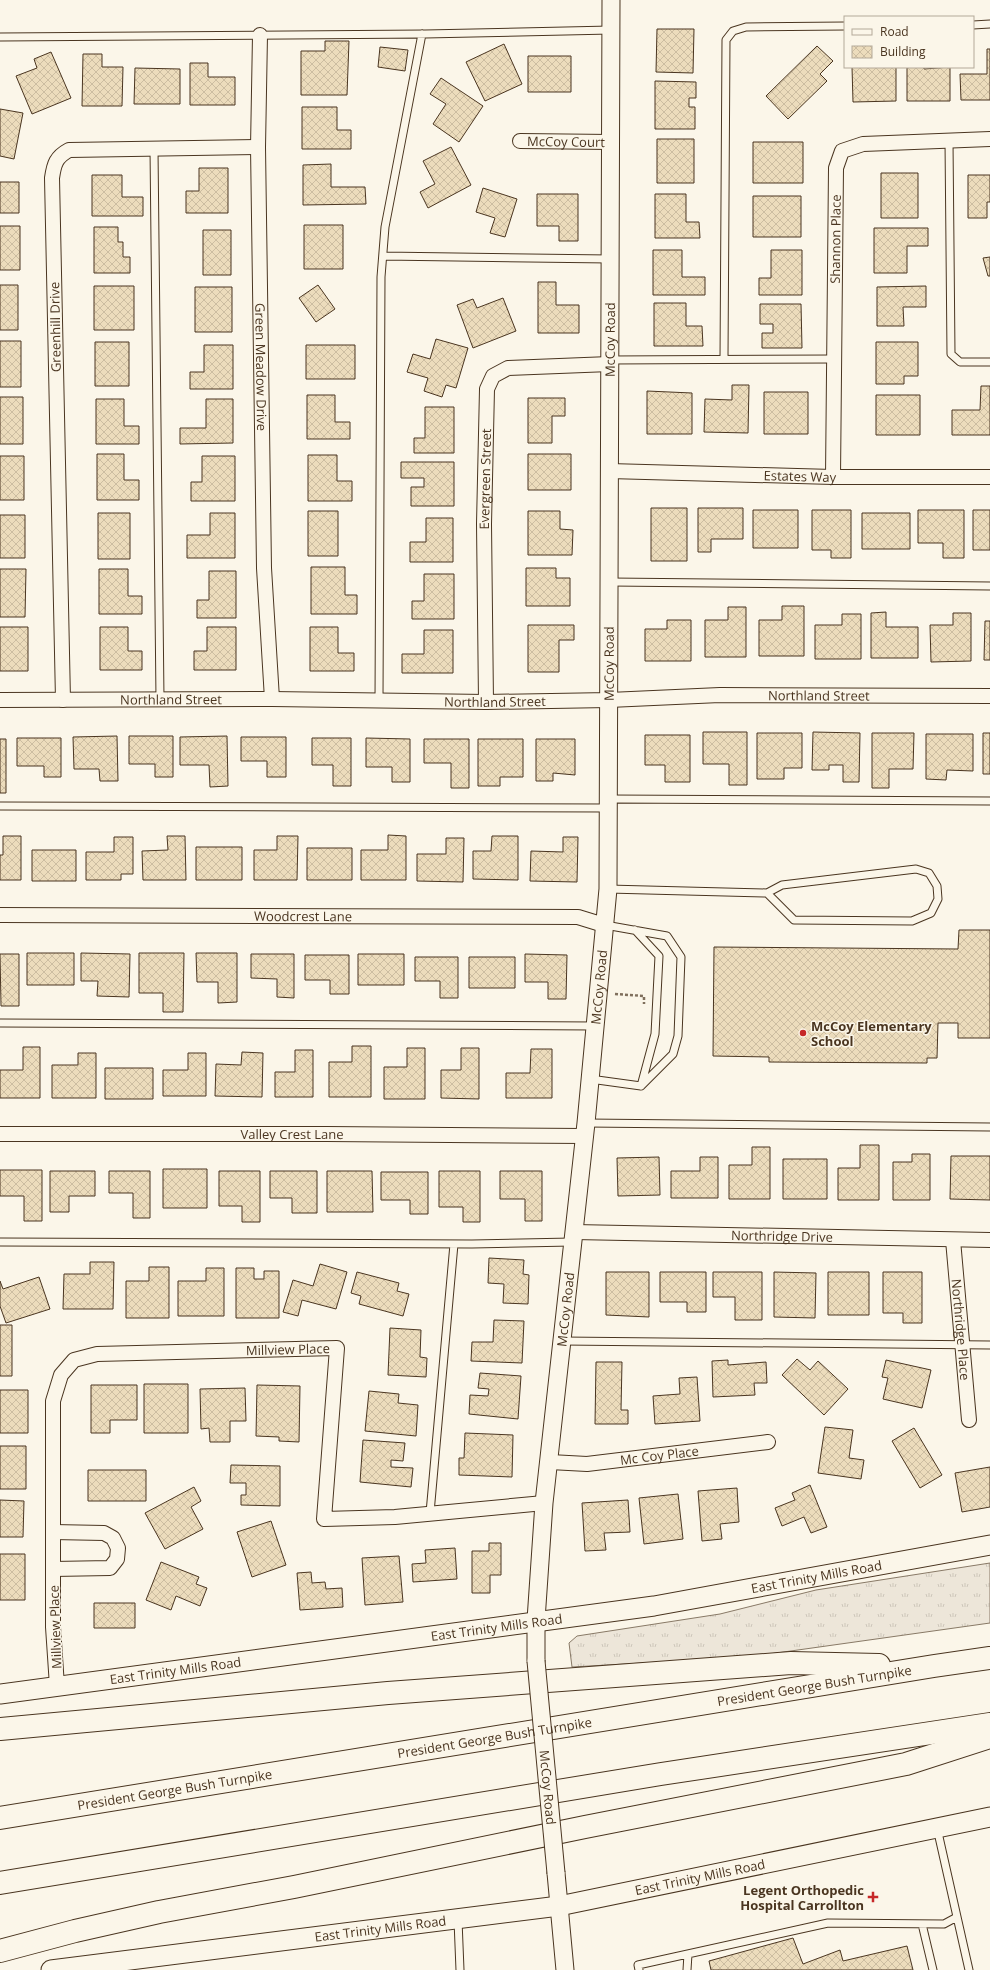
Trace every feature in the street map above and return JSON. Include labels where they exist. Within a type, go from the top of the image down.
[{"type":"highway","name":"President George Bush Turnpike","points":[[0,1818],[990,1658]]},
{"type":"highway","points":[[0,1729],[388,1693],[791,1663],[934,1666]]},
{"type":"highway","points":[[0,1883],[661,1774],[990,1724]]},
{"type":"highway","points":[[0,1951],[75,1931],[159,1912],[294,1887],[585,1827],[906,1764],[990,1737]]},
{"type":"main road","name":"East Trinity Mills Road","points":[[0,1694],[536,1620],[654,1606],[990,1545]]},
{"type":"main road","name":"East Trinity Mills Road","points":[[51,1970],[559,1906],[990,1817]]},
{"type":"street","name":"McCoy Road","points":[[564,1970],[536,1661],[536,1620],[544,1503],[550,1462],[561,1341],[585,1129],[608,889],[611,0]]},
{"type":"street","name":"Green Meadow Drive","points":[[260,35],[258,147],[264,568],[272,699]]},
{"type":"street","name":"Shannon Place","points":[[833,477],[836,168],[842,151],[863,144],[990,139]]},
{"type":"street","name":"McCoy Court","points":[[520,141],[611,142]]},
{"type":"street","name":"Greenhill Drive","points":[[63,700],[52,186],[53,167],[60,155],[69,150],[258,147]]},
{"type":"street","name":"Evergreen Street","points":[[486,702],[484,524],[487,389],[493,376],[508,368],[610,362]]},
{"type":"street","name":"Estates Way","points":[[609,471],[833,477],[990,476]]},
{"type":"street","name":"Northland Street","points":[[0,700],[272,699],[486,702],[609,700],[720,695],[990,696]]},
{"type":"street","name":"Woodcrest Lane","points":[[0,915],[578,917],[604,925]]},
{"type":"street","name":"Valley Crest Lane","points":[[0,1134],[334,1134],[585,1129]]},
{"type":"street","name":"Northridge Drive","points":[[573,1237],[990,1240]]},
{"type":"street","name":"Northridge Place","points":[[953,1240],[961,1346],[969,1420]]},
{"type":"street","name":"Millview Place","points":[[57,1686],[53,1627],[53,1401],[61,1374],[74,1360],[97,1354],[337,1348],[324,1519],[395,1517],[544,1503]]},
{"type":"street","name":"Mc Coy Place","points":[[550,1462],[587,1464],[768,1442]]},
{"type":"street","name":"Millview Place","points":[[53,1532],[104,1534],[113,1538],[118,1548],[117,1559],[110,1568],[53,1569]]},
{"type":"lane","points":[[974,25],[990,24]]},
{"type":"lane","points":[[724,359],[726,40],[733,31],[746,27],[844,26]]},
{"type":"lane","points":[[0,37],[422,34],[611,30]]},
{"type":"lane","points":[[379,700],[381,277],[385,227],[422,34]]},
{"type":"lane","points":[[949,140],[951,354],[960,362],[990,362]]},
{"type":"lane","points":[[154,149],[160,699]]},
{"type":"lane","points":[[383,256],[610,259]]},
{"type":"lane","points":[[610,362],[724,359],[834,359]]},
{"type":"lane","points":[[610,582],[990,586]]},
{"type":"lane","points":[[0,806],[990,801]]},
{"type":"lane","points":[[608,889],[767,893],[782,885],[916,869],[929,873],[937,886],[938,899],[931,914],[912,921],[794,920],[767,893]]},
{"type":"lane","points":[[604,925],[667,936],[681,957],[678,1036],[673,1054],[641,1086]]},
{"type":"lane","points":[[635,930],[659,956],[655,1034],[641,1086]]},
{"type":"lane","points":[[0,1023],[595,1026]]},
{"type":"lane","points":[[590,1079],[641,1086]]},
{"type":"lane","points":[[585,1129],[990,1127]]},
{"type":"lane","points":[[0,1242],[454,1244],[573,1237]]},
{"type":"lane","points":[[430,1513],[454,1244]]},
{"type":"lane","points":[[561,1341],[961,1346],[990,1345]]},
{"type":"lane","points":[[937,1828],[969,1970]]},
{"type":"lane","points":[[638,1970],[638,1965],[828,1923],[944,1924],[957,1917]]},
{"type":"lane","points":[[458,1918],[460,1970]]},
{"type":"lane","points":[[922,1924],[933,1970]]},
{"type":"lane","points":[[687,1970],[688,1954]]},
{"type":"path","points":[[615,994],[644,996],[644,1004]]},
{"type":"green space","points":[[990,1563],[990,1623],[748,1657],[572,1667],[569,1643],[577,1636],[720,1614],[816,1590]]},
{"type":"building","points":[[657,29],[694,29],[693,73],[656,72]]},
{"type":"building","points":[[325,41],[349,41],[347,95],[301,95],[301,51],[325,51]]},
{"type":"building","points":[[504,44],[522,84],[485,101],[466,62]]},
{"type":"building","points":[[817,46],[833,61],[820,74],[827,81],[788,119],[766,96]]},
{"type":"building","points":[[380,47],[408,50],[405,71],[378,67]]},
{"type":"building","points":[[987,49],[990,49],[990,100],[961,100],[960,74],[987,74]]},
{"type":"building","points":[[51,52],[71,98],[32,114],[16,76],[37,68],[34,59]]},
{"type":"building","points":[[83,54],[102,54],[102,67],[123,67],[122,106],[82,106]]},
{"type":"building","points":[[528,56],[571,56],[571,92],[528,92]]},
{"type":"building","points":[[190,63],[208,63],[208,77],[235,77],[235,105],[190,105]]},
{"type":"building","points":[[135,68],[180,69],[180,104],[134,104]]},
{"type":"building","points":[[852,68],[896,68],[896,101],[853,102]]},
{"type":"building","points":[[907,68],[950,68],[950,101],[907,101]]},
{"type":"building","points":[[441,78],[483,106],[459,142],[433,124],[446,104],[430,94]]},
{"type":"building","points":[[655,81],[696,82],[696,98],[689,98],[689,107],[695,107],[695,129],[655,129]]},
{"type":"building","points":[[302,107],[337,107],[337,130],[351,130],[351,149],[302,149]]},
{"type":"building","points":[[0,109],[23,113],[14,159],[0,156]]},
{"type":"building","points":[[657,139],[694,139],[694,183],[657,183]]},
{"type":"building","points":[[753,142],[803,142],[803,183],[753,183]]},
{"type":"building","points":[[451,147],[471,185],[428,208],[420,192],[435,184],[423,161]]},
{"type":"building","points":[[331,164],[331,187],[365,187],[366,204],[303,205],[303,165]]},
{"type":"building","points":[[199,168],[228,168],[228,213],[186,213],[186,191],[199,191]]},
{"type":"building","points":[[881,173],[918,173],[918,218],[881,218]]},
{"type":"building","points":[[92,175],[122,175],[122,197],[143,197],[143,216],[92,216]]},
{"type":"building","points":[[968,175],[990,175],[990,202],[987,202],[987,218],[968,218]]},
{"type":"building","points":[[0,182],[19,182],[19,213],[0,213]]},
{"type":"building","points":[[483,188],[517,199],[505,237],[490,233],[495,218],[476,212]]},
{"type":"building","points":[[537,194],[578,194],[578,241],[559,241],[559,226],[537,226]]},
{"type":"building","points":[[655,194],[686,194],[686,222],[699,222],[700,238],[655,238]]},
{"type":"building","points":[[753,196],[801,196],[801,237],[753,237]]},
{"type":"building","points":[[304,225],[343,225],[343,269],[304,269]]},
{"type":"building","points":[[0,226],[20,226],[20,270],[0,270]]},
{"type":"building","points":[[94,227],[118,227],[118,242],[123,242],[123,257],[130,257],[130,273],[94,273]]},
{"type":"building","points":[[874,228],[928,228],[928,246],[907,246],[907,273],[874,273]]},
{"type":"building","points":[[203,230],[231,230],[231,275],[203,275]]},
{"type":"building","points":[[653,250],[682,250],[682,277],[705,277],[705,295],[653,295]]},
{"type":"building","points":[[771,250],[802,250],[802,295],[759,295],[759,278],[771,278]]},
{"type":"building","points":[[990,257],[990,276],[988,276],[983,258]]},
{"type":"building","points":[[538,282],[556,282],[556,305],[579,305],[579,333],[538,333]]},
{"type":"building","points":[[0,285],[18,285],[18,330],[0,330]]},
{"type":"building","points":[[318,285],[335,309],[316,322],[299,298]]},
{"type":"building","points":[[94,286],[134,286],[134,330],[94,330]]},
{"type":"building","points":[[926,286],[926,307],[903,307],[904,326],[877,326],[877,287]]},
{"type":"building","points":[[195,287],[232,287],[232,332],[195,332]]},
{"type":"building","points":[[503,298],[516,331],[473,348],[457,305],[473,299],[477,308]]},
{"type":"building","points":[[654,303],[686,303],[686,326],[702,326],[703,346],[654,346]]},
{"type":"building","points":[[760,304],[801,304],[802,348],[762,348],[762,333],[773,333],[773,324],[760,324]]},
{"type":"building","points":[[436,339],[468,348],[456,388],[446,385],[442,397],[424,391],[428,378],[407,372],[413,354],[430,359]]},
{"type":"building","points":[[0,341],[21,341],[21,387],[0,387]]},
{"type":"building","points":[[95,342],[129,342],[129,386],[95,386]]},
{"type":"building","points":[[876,342],[918,342],[918,376],[904,376],[904,384],[876,384]]},
{"type":"building","points":[[204,345],[233,345],[233,389],[190,389],[190,372],[204,372]]},
{"type":"building","points":[[306,345],[355,345],[355,379],[306,379]]},
{"type":"building","points":[[732,385],[749,385],[748,433],[704,432],[705,399],[732,400]]},
{"type":"building","points":[[981,386],[990,386],[990,435],[952,435],[952,410],[980,410]]},
{"type":"building","points":[[647,391],[692,393],[692,434],[647,434]]},
{"type":"building","points":[[764,392],[808,392],[808,434],[764,434]]},
{"type":"building","points":[[307,395],[335,395],[335,422],[350,422],[350,439],[307,439]]},
{"type":"building","points":[[876,395],[920,395],[920,435],[876,435]]},
{"type":"building","points":[[0,397],[23,397],[23,444],[0,444]]},
{"type":"building","points":[[528,398],[565,398],[565,416],[552,416],[552,443],[528,443]]},
{"type":"building","points":[[96,399],[124,399],[124,426],[139,426],[139,444],[96,444]]},
{"type":"building","points":[[206,399],[233,399],[233,443],[180,444],[180,428],[206,428]]},
{"type":"building","points":[[425,407],[454,407],[454,453],[414,453],[414,438],[425,438]]},
{"type":"building","points":[[97,454],[124,454],[124,480],[139,480],[139,500],[97,500]]},
{"type":"building","points":[[528,454],[571,454],[571,490],[528,490]]},
{"type":"building","points":[[308,455],[337,455],[337,481],[352,481],[352,501],[308,501]]},
{"type":"building","points":[[0,456],[24,456],[24,500],[0,500]]},
{"type":"building","points":[[202,456],[235,456],[235,501],[191,501],[191,482],[202,482]]},
{"type":"building","points":[[401,462],[454,462],[454,506],[411,506],[411,487],[424,487],[424,478],[401,478]]},
{"type":"building","points":[[651,508],[687,508],[687,561],[651,561]]},
{"type":"building","points":[[698,508],[743,508],[743,539],[711,539],[711,552],[698,552]]},
{"type":"building","points":[[753,510],[798,510],[798,548],[753,548]]},
{"type":"building","points":[[812,510],[851,510],[851,558],[831,558],[831,550],[812,550]]},
{"type":"building","points":[[918,510],[964,510],[964,558],[943,558],[943,543],[918,543]]},
{"type":"building","points":[[973,510],[990,510],[990,550],[973,550]]},
{"type":"building","points":[[308,511],[338,511],[338,556],[308,556]]},
{"type":"building","points":[[528,511],[560,511],[560,529],[573,530],[572,555],[528,555]]},
{"type":"building","points":[[98,513],[130,513],[130,559],[98,559]]},
{"type":"building","points":[[210,513],[235,513],[235,558],[187,558],[187,535],[210,535]]},
{"type":"building","points":[[862,513],[910,513],[910,549],[862,549]]},
{"type":"building","points":[[0,515],[25,515],[25,558],[0,558]]},
{"type":"building","points":[[426,518],[453,518],[453,562],[410,562],[410,542],[426,542]]},
{"type":"building","points":[[311,567],[345,567],[345,595],[357,595],[357,614],[311,614]]},
{"type":"building","points":[[526,568],[556,568],[556,578],[570,578],[570,606],[526,606]]},
{"type":"building","points":[[0,569],[26,569],[25,617],[0,617]]},
{"type":"building","points":[[99,569],[128,569],[128,596],[142,596],[142,614],[99,614]]},
{"type":"building","points":[[209,571],[236,571],[236,618],[197,618],[197,600],[209,600]]},
{"type":"building","points":[[424,574],[454,574],[454,619],[412,619],[412,601],[424,601]]},
{"type":"building","points":[[782,606],[804,606],[804,656],[759,656],[759,620],[782,620]]},
{"type":"building","points":[[728,607],[746,607],[746,657],[705,657],[705,620],[728,620]]},
{"type":"building","points":[[886,612],[886,627],[918,627],[918,658],[871,658],[871,613]]},
{"type":"building","points":[[953,613],[971,613],[971,661],[931,662],[930,625],[953,625]]},
{"type":"building","points":[[842,614],[861,614],[861,659],[815,659],[815,625],[842,625]]},
{"type":"building","points":[[667,620],[691,620],[691,661],[645,661],[645,629],[667,629]]},
{"type":"building","points":[[985,621],[990,621],[990,660],[984,660]]},
{"type":"building","points":[[528,625],[574,625],[574,640],[559,640],[559,672],[528,672]]},
{"type":"building","points":[[0,627],[28,627],[28,671],[0,671]]},
{"type":"building","points":[[100,627],[128,627],[128,651],[142,651],[142,670],[100,670]]},
{"type":"building","points":[[207,627],[236,627],[236,670],[194,670],[194,651],[207,651]]},
{"type":"building","points":[[310,627],[338,627],[338,653],[354,653],[354,671],[310,671]]},
{"type":"building","points":[[424,630],[453,630],[453,673],[402,673],[402,654],[424,654]]},
{"type":"building","points":[[703,732],[747,732],[747,785],[729,785],[729,764],[703,764]]},
{"type":"building","points":[[813,732],[860,733],[859,782],[843,782],[843,765],[829,765],[829,770],[812,770]]},
{"type":"building","points":[[757,733],[802,733],[802,768],[784,768],[784,779],[757,779]]},
{"type":"building","points":[[872,733],[914,733],[913,769],[889,769],[889,788],[872,788]]},
{"type":"building","points":[[983,733],[990,733],[990,774],[983,774]]},
{"type":"building","points":[[926,734],[973,734],[973,771],[947,770],[946,780],[926,779]]},
{"type":"building","points":[[645,735],[690,735],[690,782],[665,782],[665,765],[645,765]]},
{"type":"building","points":[[117,736],[118,781],[100,781],[99,769],[74,769],[73,737]]},
{"type":"building","points":[[129,736],[173,736],[173,777],[155,777],[155,764],[129,764]]},
{"type":"building","points":[[227,736],[228,786],[210,787],[209,765],[180,765],[180,737]]},
{"type":"building","points":[[241,737],[286,737],[286,777],[267,777],[267,761],[241,761]]},
{"type":"building","points":[[17,738],[61,738],[61,777],[44,777],[44,766],[17,766]]},
{"type":"building","points":[[312,738],[351,738],[351,786],[333,786],[333,765],[312,765]]},
{"type":"building","points":[[366,738],[410,739],[410,782],[392,782],[392,767],[366,767]]},
{"type":"building","points":[[0,739],[6,739],[6,793],[0,793]]},
{"type":"building","points":[[424,739],[469,739],[469,788],[451,788],[451,763],[424,763]]},
{"type":"building","points":[[478,739],[523,739],[523,777],[500,777],[500,786],[478,786]]},
{"type":"building","points":[[536,739],[575,739],[575,775],[553,773],[553,781],[536,781]]},
{"type":"building","points":[[388,835],[406,836],[406,880],[361,880],[361,850],[388,850]]},
{"type":"building","points":[[3,836],[21,836],[21,880],[0,880],[0,855],[3,855]]},
{"type":"building","points":[[167,836],[185,836],[186,880],[143,880],[142,851],[168,850]]},
{"type":"building","points":[[277,836],[298,836],[297,880],[254,880],[254,850],[277,850]]},
{"type":"building","points":[[492,836],[518,836],[518,880],[473,879],[473,851],[491,851]]},
{"type":"building","points":[[114,837],[133,837],[133,874],[121,874],[121,880],[86,880],[86,852],[114,852]]},
{"type":"building","points":[[563,837],[578,837],[577,882],[530,881],[531,851],[563,852]]},
{"type":"building","points":[[446,838],[464,838],[463,882],[417,881],[417,854],[446,854]]},
{"type":"building","points":[[196,847],[242,847],[242,880],[196,880]]},
{"type":"building","points":[[307,848],[352,848],[352,880],[307,880]]},
{"type":"building","points":[[32,850],[76,850],[76,881],[32,881]]},
{"type":"building","points":[[959,930],[990,930],[990,1038],[958,1038],[958,1023],[938,1023],[937,1058],[927,1058],[927,1063],[769,1062],[769,1057],[713,1056],[714,947],[958,949]]},
{"type":"building","points":[[27,953],[74,953],[74,985],[27,985]]},
{"type":"building","points":[[81,953],[130,954],[129,997],[97,996],[98,981],[81,981]]},
{"type":"building","points":[[139,953],[184,953],[183,1012],[163,1012],[163,993],[139,993]]},
{"type":"building","points":[[196,953],[237,953],[237,1002],[218,1003],[218,982],[197,982]]},
{"type":"building","points":[[0,954],[19,954],[19,1006],[1,1006]]},
{"type":"building","points":[[251,954],[294,954],[294,998],[277,997],[277,979],[251,978]]},
{"type":"building","points":[[358,954],[404,954],[404,985],[358,985]]},
{"type":"building","points":[[525,954],[567,955],[566,999],[548,999],[548,982],[525,982]]},
{"type":"building","points":[[305,955],[349,955],[349,994],[330,994],[330,980],[305,980]]},
{"type":"building","points":[[415,957],[458,957],[458,998],[440,998],[440,981],[415,981]]},
{"type":"building","points":[[469,957],[515,957],[515,988],[469,988]]},
{"type":"building","points":[[352,1046],[371,1046],[371,1097],[329,1097],[329,1062],[352,1062]]},
{"type":"building","points":[[23,1047],[40,1047],[40,1098],[0,1098],[0,1070],[23,1070]]},
{"type":"building","points":[[407,1048],[425,1048],[425,1099],[384,1099],[384,1067],[407,1067]]},
{"type":"building","points":[[461,1048],[479,1048],[479,1099],[441,1098],[441,1070],[461,1070]]},
{"type":"building","points":[[531,1049],[552,1049],[552,1098],[506,1098],[506,1073],[530,1073]]},
{"type":"building","points":[[295,1050],[313,1050],[313,1097],[275,1097],[275,1072],[295,1072]]},
{"type":"building","points":[[242,1052],[263,1053],[262,1097],[215,1096],[216,1064],[241,1065]]},
{"type":"building","points":[[78,1053],[96,1053],[96,1098],[52,1098],[52,1065],[78,1065]]},
{"type":"building","points":[[188,1053],[206,1053],[206,1096],[163,1096],[163,1070],[188,1070]]},
{"type":"building","points":[[105,1068],[153,1068],[153,1099],[105,1099]]},
{"type":"building","points":[[860,1145],[879,1145],[879,1200],[838,1200],[838,1168],[860,1168]]},
{"type":"building","points":[[752,1147],[770,1147],[770,1199],[729,1199],[729,1165],[752,1165]]},
{"type":"building","points":[[912,1154],[930,1154],[930,1200],[893,1200],[893,1162],[912,1162]]},
{"type":"building","points":[[951,1156],[990,1156],[990,1200],[950,1199]]},
{"type":"building","points":[[659,1157],[660,1195],[618,1196],[617,1158]]},
{"type":"building","points":[[700,1157],[718,1157],[718,1198],[671,1198],[671,1171],[700,1171]]},
{"type":"building","points":[[783,1159],[827,1159],[827,1199],[783,1199]]},
{"type":"building","points":[[163,1169],[207,1169],[207,1208],[163,1208]]},
{"type":"building","points":[[0,1170],[42,1170],[42,1221],[24,1221],[24,1196],[0,1196]]},
{"type":"building","points":[[50,1171],[95,1171],[95,1196],[69,1196],[69,1212],[50,1212]]},
{"type":"building","points":[[109,1171],[150,1171],[150,1218],[133,1218],[133,1193],[109,1193]]},
{"type":"building","points":[[219,1171],[260,1171],[260,1222],[242,1222],[242,1206],[219,1206]]},
{"type":"building","points":[[270,1171],[317,1171],[317,1213],[292,1213],[292,1198],[270,1198]]},
{"type":"building","points":[[327,1171],[372,1171],[373,1212],[327,1212]]},
{"type":"building","points":[[439,1171],[480,1171],[480,1222],[463,1222],[463,1207],[439,1207]]},
{"type":"building","points":[[500,1171],[542,1171],[542,1221],[525,1221],[525,1199],[500,1199]]},
{"type":"building","points":[[381,1172],[428,1172],[428,1214],[410,1214],[410,1200],[381,1200]]},
{"type":"building","points":[[489,1258],[524,1260],[523,1274],[529,1275],[528,1304],[503,1303],[504,1284],[488,1283]]},
{"type":"building","points":[[90,1262],[114,1262],[113,1309],[63,1309],[64,1274],[90,1274]]},
{"type":"building","points":[[320,1264],[347,1272],[336,1309],[302,1300],[298,1316],[283,1312],[293,1280],[313,1286]]},
{"type":"building","points":[[149,1267],[169,1267],[169,1318],[126,1318],[126,1281],[149,1281]]},
{"type":"building","points":[[206,1268],[224,1268],[224,1316],[178,1316],[178,1281],[206,1281]]},
{"type":"building","points":[[236,1268],[254,1268],[254,1279],[264,1279],[264,1271],[279,1271],[279,1318],[236,1318]]},
{"type":"building","points":[[357,1272],[399,1283],[397,1291],[409,1294],[403,1316],[359,1304],[361,1296],[351,1293]]},
{"type":"building","points":[[606,1272],[649,1272],[649,1317],[606,1315]]},
{"type":"building","points":[[660,1272],[706,1272],[706,1312],[687,1312],[687,1302],[660,1302]]},
{"type":"building","points":[[713,1272],[762,1272],[762,1320],[735,1320],[735,1297],[713,1297]]},
{"type":"building","points":[[774,1272],[816,1273],[815,1318],[774,1317]]},
{"type":"building","points":[[828,1272],[869,1272],[869,1315],[828,1315]]},
{"type":"building","points":[[883,1272],[922,1272],[922,1323],[903,1323],[903,1313],[883,1313]]},
{"type":"building","points":[[39,1277],[50,1309],[6,1323],[0,1306],[0,1281],[3,1289]]},
{"type":"building","points":[[494,1320],[524,1321],[522,1363],[471,1361],[472,1342],[493,1342]]},
{"type":"building","points":[[0,1325],[12,1325],[12,1376],[0,1376]]},
{"type":"building","points":[[390,1328],[421,1330],[420,1357],[427,1358],[426,1377],[388,1375]]},
{"type":"building","points":[[797,1359],[810,1370],[818,1361],[848,1389],[824,1415],[782,1375]]},
{"type":"building","points":[[728,1360],[728,1365],[766,1362],[767,1383],[754,1383],[755,1395],[713,1397],[712,1361]]},
{"type":"building","points":[[886,1360],[931,1370],[922,1408],[883,1399],[888,1378],[882,1377]]},
{"type":"building","points":[[596,1362],[622,1362],[621,1410],[628,1410],[628,1424],[595,1424]]},
{"type":"building","points":[[480,1373],[521,1376],[518,1419],[469,1414],[470,1395],[488,1396],[489,1389],[478,1388]]},
{"type":"building","points":[[697,1377],[700,1421],[655,1424],[653,1396],[680,1394],[679,1378]]},
{"type":"building","points":[[144,1384],[188,1384],[188,1433],[144,1433]]},
{"type":"building","points":[[91,1385],[137,1385],[137,1420],[110,1420],[110,1433],[91,1433]]},
{"type":"building","points":[[257,1385],[300,1386],[299,1442],[279,1441],[279,1437],[256,1436]]},
{"type":"building","points":[[245,1388],[246,1421],[230,1421],[230,1442],[210,1442],[209,1428],[201,1429],[200,1389]]},
{"type":"building","points":[[0,1390],[28,1390],[28,1433],[0,1433]]},
{"type":"building","points":[[369,1391],[399,1394],[398,1403],[418,1405],[416,1436],[365,1431]]},
{"type":"building","points":[[825,1427],[853,1430],[849,1458],[864,1460],[861,1479],[818,1473]]},
{"type":"building","points":[[914,1428],[942,1475],[920,1488],[892,1441]]},
{"type":"building","points":[[465,1433],[513,1435],[512,1477],[459,1475],[459,1458],[464,1458]]},
{"type":"building","points":[[363,1440],[405,1443],[403,1461],[391,1460],[391,1467],[413,1468],[411,1487],[360,1482]]},
{"type":"building","points":[[0,1446],[26,1446],[26,1489],[0,1489]]},
{"type":"building","points":[[231,1465],[280,1466],[280,1506],[241,1505],[241,1495],[246,1495],[246,1483],[230,1483]]},
{"type":"building","points":[[990,1467],[990,1507],[962,1512],[955,1473]]},
{"type":"building","points":[[88,1470],[146,1470],[146,1501],[88,1501]]},
{"type":"building","points":[[810,1485],[827,1527],[811,1533],[804,1517],[782,1526],[775,1508],[795,1500],[792,1493]]},
{"type":"building","points":[[194,1487],[201,1501],[191,1507],[203,1529],[165,1549],[145,1513]]},
{"type":"building","points":[[737,1488],[739,1522],[720,1524],[722,1539],[702,1541],[698,1491]]},
{"type":"building","points":[[678,1494],[683,1539],[644,1544],[639,1498]]},
{"type":"building","points":[[0,1500],[24,1501],[23,1537],[0,1537]]},
{"type":"building","points":[[628,1500],[630,1532],[604,1533],[606,1550],[585,1551],[582,1503]]},
{"type":"building","points":[[271,1521],[286,1565],[252,1577],[237,1532]]},
{"type":"building","points":[[489,1543],[501,1543],[501,1575],[490,1575],[490,1593],[472,1593],[472,1551],[489,1551]]},
{"type":"building","points":[[455,1548],[457,1579],[413,1582],[412,1564],[426,1563],[425,1550]]},
{"type":"building","points":[[0,1554],[25,1554],[25,1600],[0,1600]]},
{"type":"building","points":[[399,1556],[403,1602],[365,1605],[362,1558]]},
{"type":"building","points":[[161,1562],[199,1577],[196,1584],[207,1588],[200,1606],[176,1596],[171,1610],[146,1600]]},
{"type":"building","points":[[311,1572],[312,1583],[325,1582],[326,1589],[342,1588],[343,1607],[300,1610],[297,1573]]},
{"type":"building","points":[[94,1603],[135,1603],[135,1628],[94,1628]]},
{"type":"building","points":[[793,1938],[803,1964],[840,1950],[843,1961],[907,1946],[913,1970],[711,1970],[709,1961]]},
{"type":"place","name":"McCoy Elementary School","points":[[803,1033]]},
{"type":"place","name":"Legent Orthopedic Hospital Carrollton","points":[[873,1897]]}]
